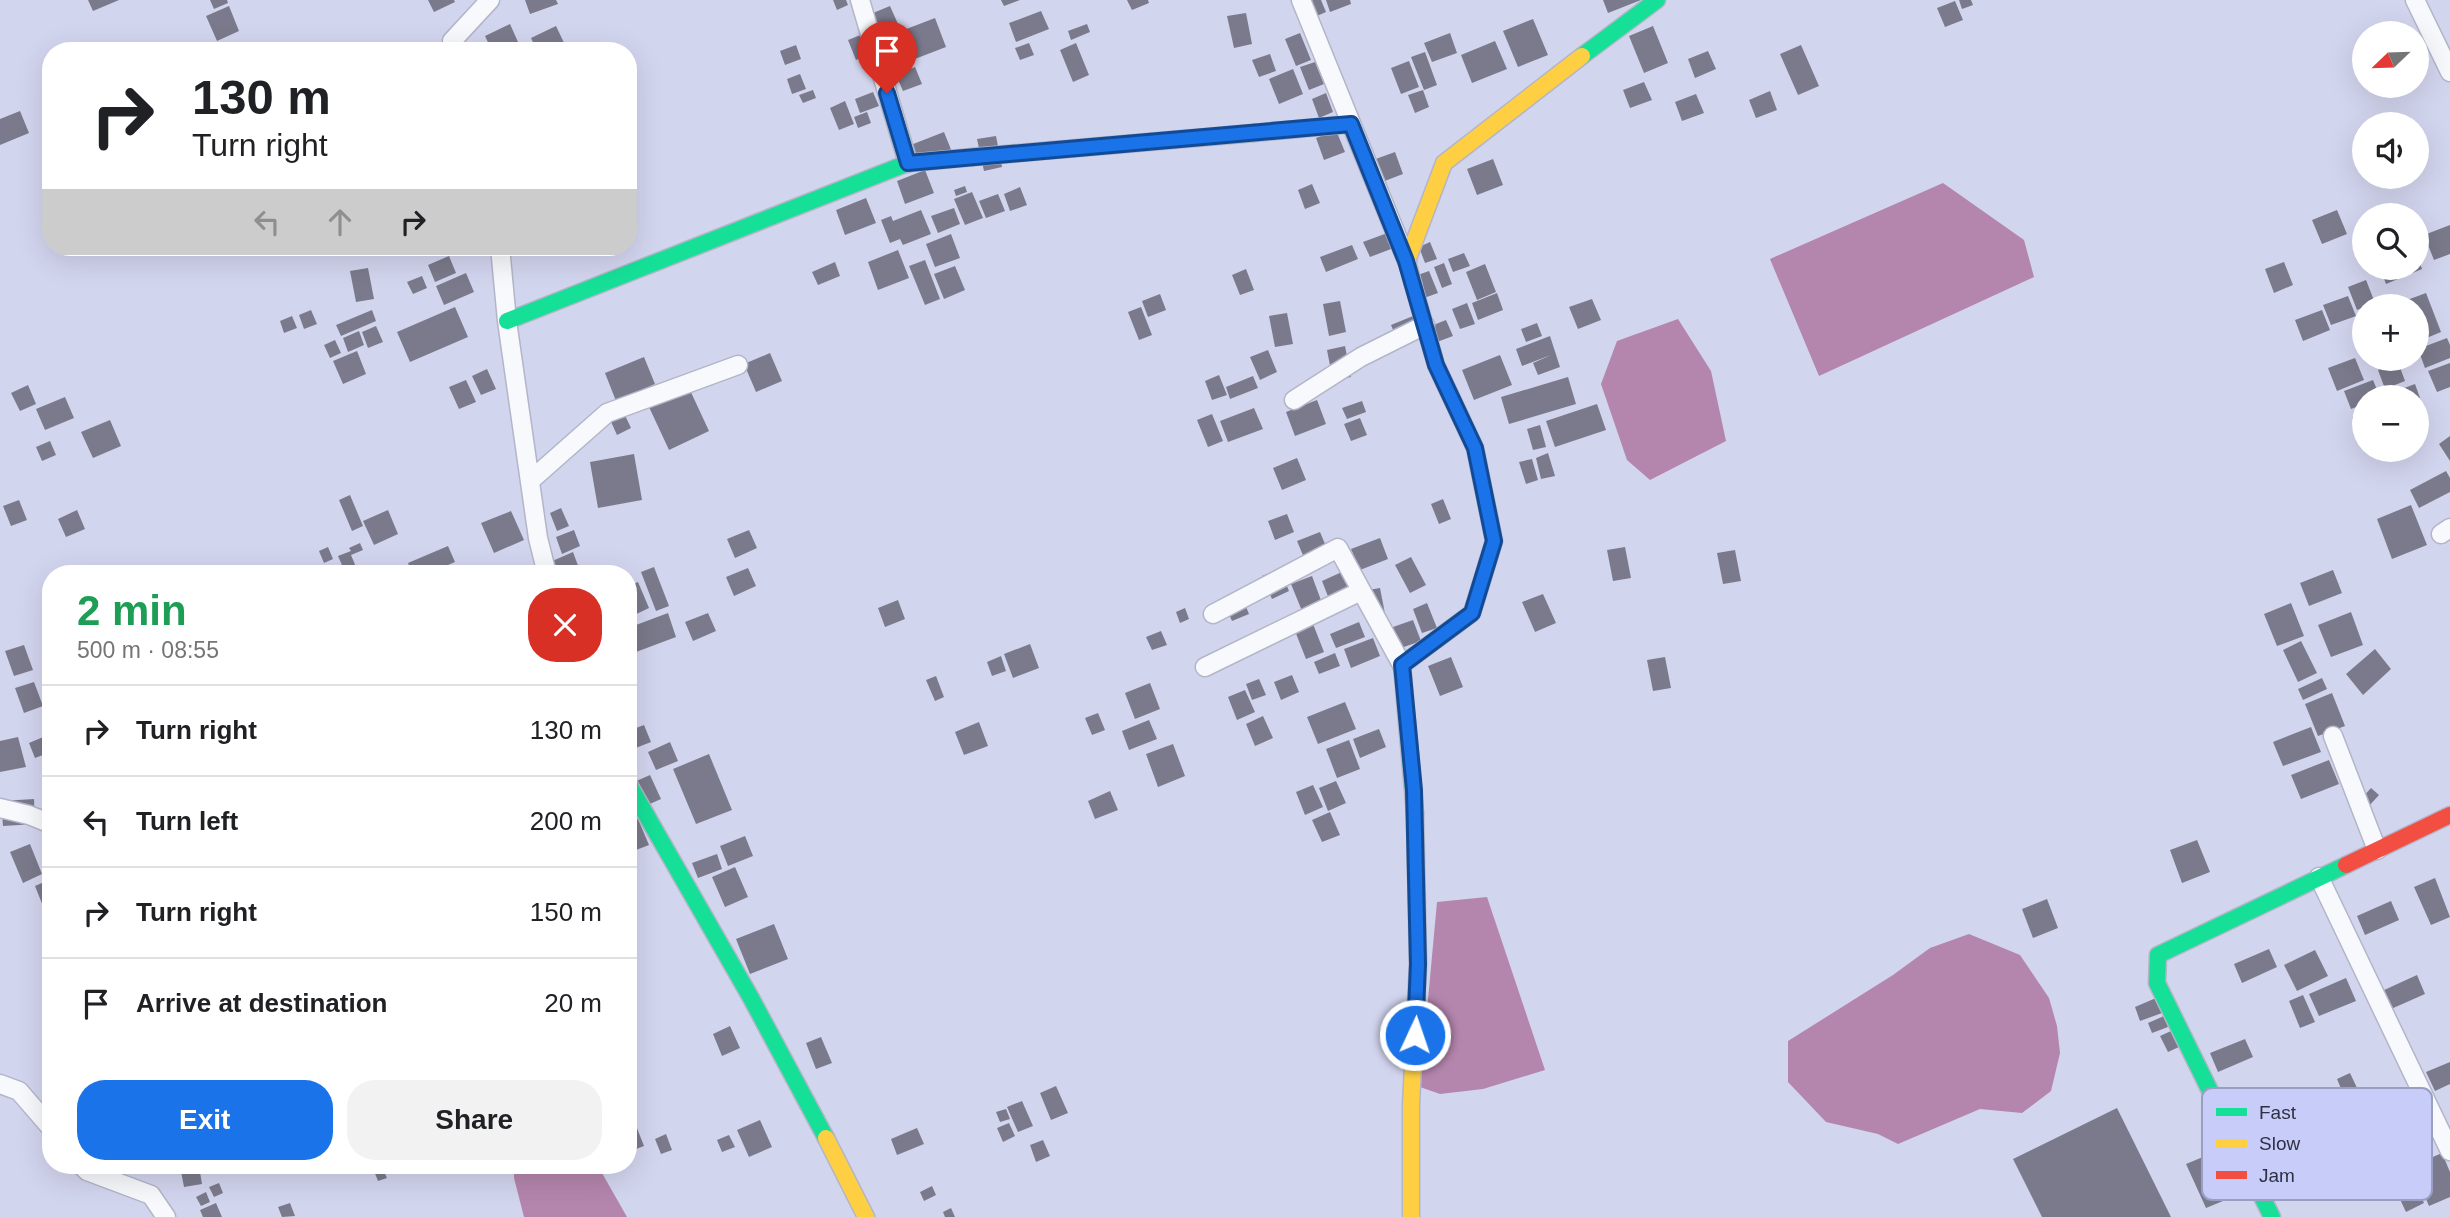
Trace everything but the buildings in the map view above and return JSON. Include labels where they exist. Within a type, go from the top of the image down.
[{"type":"street","points":[[452,42],[490,0]]},
{"type":"street","points":[[860,0],[908,163]]},
{"type":"street","points":[[1301,0],[1406,261],[1436,365],[1475,448],[1494,541],[1472,613],[1402,665]]},
{"type":"street","points":[[1406,261],[1444,163],[1657,0]]},
{"type":"street","points":[[2415,0],[2450,72]]},
{"type":"street","points":[[507,321],[908,163],[1351,124]]},
{"type":"street","points":[[501,256],[507,321],[538,538],[546,565]]},
{"type":"street","points":[[1294,400],[1361,357],[1425,325]]},
{"type":"street","points":[[530,481],[607,414],[738,365]]},
{"type":"street","points":[[1213,614],[1338,548],[1402,665],[1414,790],[1418,964],[1411,1105],[1411,1217]]},
{"type":"street","points":[[1205,667],[1361,592]]},
{"type":"street","points":[[2333,736],[2377,850]]},
{"type":"street","points":[[637,799],[713,931],[866,1217]]},
{"type":"street","points":[[0,808],[42,820]]},
{"type":"street","points":[[2209,1088],[2157,983],[2158,955],[2450,815]]},
{"type":"street","points":[[2319,877],[2422,1088]]},
{"type":"street","points":[[0,1084],[19,1091],[42,1118]]},
{"type":"street","points":[[2432,1108],[2447,1139]]},
{"type":"street","points":[[95,1174],[151,1195],[166,1217]]},
{"type":"street","points":[[2264,1200],[2272,1217]]},
{"type":"shaded area","points":[[1943,183],[2024,240],[2034,277],[1819,376],[1770,259]]},
{"type":"shaded area","points":[[1678,319],[1711,371],[1726,441],[1650,480],[1627,460],[1601,384],[1617,341]]},
{"type":"shaded area","points":[[1487,897],[1545,1070],[1483,1089],[1440,1094],[1420,1087],[1437,902]]},
{"type":"shaded area","points":[[1969,934],[2020,955],[2049,998],[2057,1026],[2060,1053],[2051,1091],[2022,1113],[1980,1109],[1898,1144],[1878,1134],[1826,1122],[1788,1082],[1788,1041],[1893,975],[1930,948]]},
{"type":"shaded area","points":[[514,1174],[603,1174],[627,1217],[524,1217]]},
{"type":"traffic: fast","points":[[1582,56],[1657,0]]},
{"type":"traffic: fast","points":[[1254,133],[1351,124]]},
{"type":"traffic: fast","points":[[507,321],[908,163],[973,157]]},
{"type":"traffic: fast","points":[[1413,284],[1436,365],[1475,448],[1494,541],[1472,613],[1402,665],[1415,813]]},
{"type":"traffic: fast","points":[[637,799],[751,998],[826,1138]]},
{"type":"traffic: fast","points":[[2209,1088],[2157,983],[2158,955],[2346,865]]},
{"type":"traffic: fast","points":[[2264,1200],[2272,1217]]},
{"type":"traffic: slow","points":[[1413,284],[1407,261],[1444,163],[1582,56]]},
{"type":"traffic: slow","points":[[973,157],[1254,133]]},
{"type":"traffic: slow","points":[[1411,1217],[1411,1105],[1418,964],[1415,813]]},
{"type":"traffic: slow","points":[[826,1138],[866,1217]]},
{"type":"traffic: jam","points":[[2346,865],[2450,815]]},
{"type":"route","points":[[887,93],[908,163],[1351,124],[1406,261],[1436,365],[1475,448],[1494,541],[1472,613],[1402,665],[1414,790],[1418,964],[1415,1035]]}]
